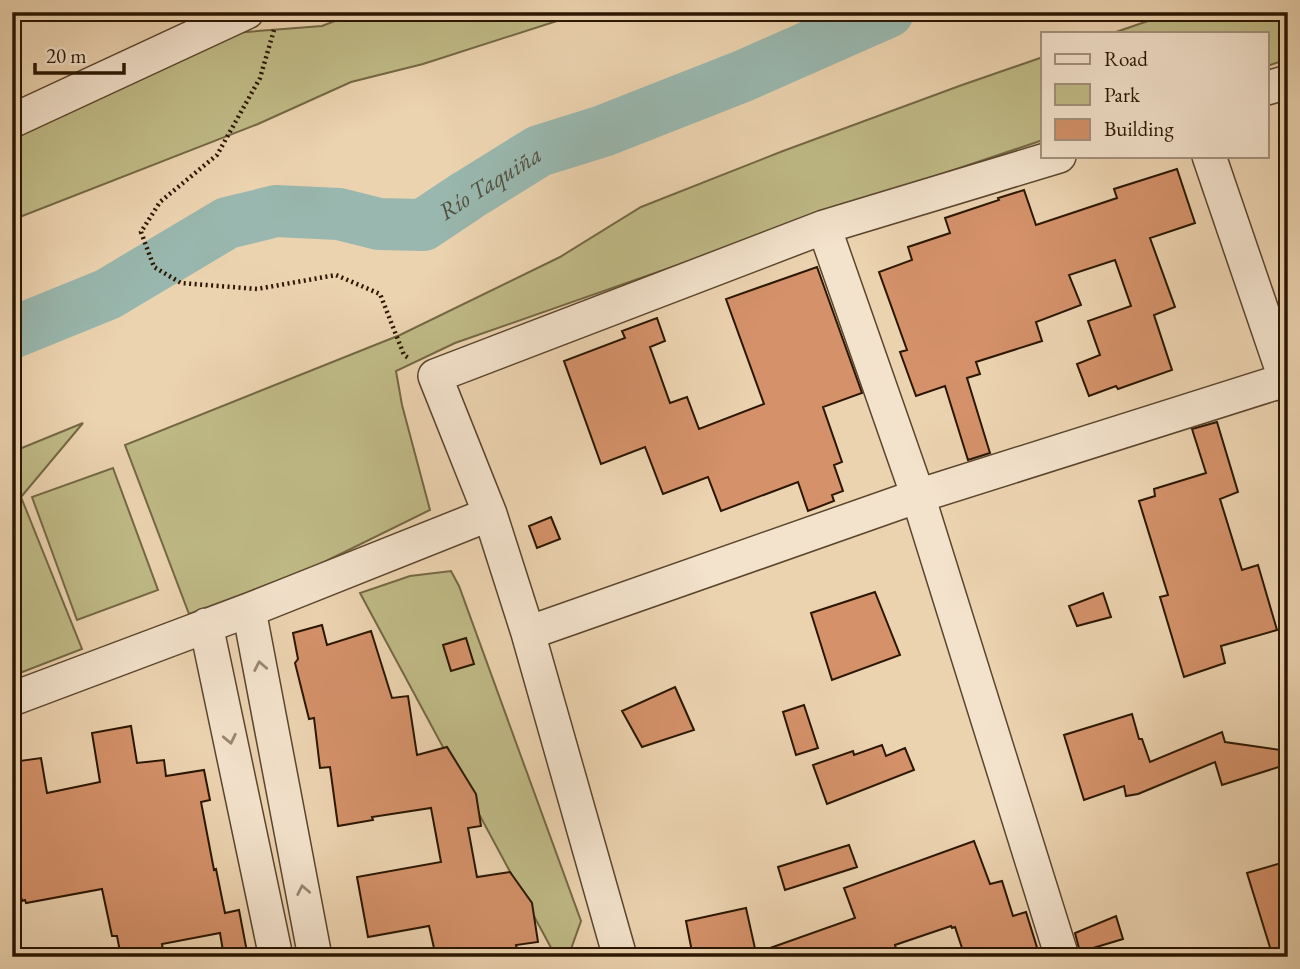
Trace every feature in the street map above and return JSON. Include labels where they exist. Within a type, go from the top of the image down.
[{"type":"street","points":[[12,121],[261,19]]},
{"type":"street","points":[[1268,89],[1288,82]]},
{"type":"street","points":[[620,957],[528,633],[489,514],[435,376],[824,227],[1052,158]]},
{"type":"street","points":[[528,633],[918,496],[1287,382],[1210,158]]},
{"type":"street","points":[[824,227],[918,496],[1062,957]]},
{"type":"street","points":[[12,699],[249,610],[489,514]]},
{"type":"street","points":[[249,610],[315,957]]},
{"type":"street","points":[[206,625],[276,957]]},
{"type":"path","points":[[261,19],[260,78],[217,155],[160,202],[141,232],[154,267],[181,283],[257,289],[336,275],[380,294],[404,355],[435,376]]},
{"type":"green space","points":[[358,12],[585,12],[423,64],[351,82],[258,124],[12,220],[12,138],[233,33],[322,26]]},
{"type":"green space","points":[[1174,12],[1288,12],[1288,59],[1268,66],[1268,32],[1116,32]]},
{"type":"green space","points":[[1041,58],[1041,141],[455,343],[396,371],[402,405],[430,510],[312,568],[189,614],[125,445],[400,335],[560,257],[641,207]]},
{"type":"green space","points":[[83,423],[21,497],[82,649],[12,676],[12,452]]},
{"type":"green space","points":[[113,468],[158,590],[77,620],[32,497]]},
{"type":"green space","points":[[451,571],[459,586],[581,921],[571,949],[558,957],[360,593],[410,576]]},
{"type":"building","points":[[1177,169],[1195,223],[1150,238],[1175,307],[1154,315],[1172,370],[1089,396],[1077,364],[1100,355],[1088,321],[1131,306],[1115,260],[1069,275],[1081,305],[1036,322],[1042,341],[976,362],[980,374],[967,378],[990,453],[968,460],[945,386],[916,396],[900,352],[907,350],[879,272],[912,260],[908,247],[950,233],[945,218],[999,200],[998,198],[1024,190],[1036,225],[1117,198],[1114,189]]},
{"type":"building","points":[[817,267],[862,393],[823,407],[842,462],[834,465],[843,491],[832,495],[834,501],[808,511],[798,482],[721,511],[708,477],[663,494],[645,447],[601,464],[564,361],[625,338],[622,331],[657,318],[665,341],[650,347],[670,403],[687,397],[699,429],[764,404],[726,299]]},
{"type":"building","points":[[1217,422],[1238,492],[1220,499],[1242,570],[1258,565],[1277,630],[1221,646],[1225,663],[1184,677],[1160,597],[1168,595],[1139,501],[1155,496],[1154,489],[1206,473],[1192,429]]},
{"type":"building","points":[[551,517],[560,539],[537,548],[529,526]]},
{"type":"building","points":[[875,592],[900,655],[832,680],[811,613]]},
{"type":"building","points":[[1103,593],[1111,617],[1077,626],[1069,606]]},
{"type":"building","points":[[322,625],[327,645],[371,631],[392,698],[408,696],[417,755],[447,747],[476,794],[481,826],[468,828],[477,877],[510,872],[532,903],[538,942],[516,945],[517,949],[471,957],[436,957],[429,926],[368,937],[357,877],[441,862],[431,808],[372,817],[373,820],[338,826],[330,767],[320,768],[314,718],[309,719],[295,663],[298,659],[293,633]]},
{"type":"building","points":[[466,638],[474,664],[451,671],[443,645]]},
{"type":"building","points":[[675,687],[694,730],[642,747],[622,711]]},
{"type":"building","points":[[804,705],[818,748],[796,755],[783,712]]},
{"type":"building","points":[[1132,714],[1139,739],[1142,739],[1150,762],[1222,732],[1225,742],[1288,751],[1288,764],[1222,785],[1215,762],[1138,794],[1126,796],[1124,786],[1084,800],[1064,735]]},
{"type":"building","points":[[131,726],[137,763],[164,760],[166,776],[204,770],[210,800],[201,802],[214,870],[216,869],[225,913],[239,910],[248,957],[224,957],[220,933],[162,944],[164,957],[121,957],[117,936],[112,936],[102,889],[26,903],[25,900],[22,901],[12,861],[12,762],[41,758],[47,793],[100,782],[92,733]]},
{"type":"building","points":[[882,745],[886,756],[905,748],[914,770],[827,804],[813,765],[853,751],[854,755]]},
{"type":"building","points":[[974,841],[990,884],[1002,881],[1013,916],[1026,912],[1040,957],[965,957],[955,927],[951,926],[895,945],[899,957],[693,957],[686,921],[746,908],[756,953],[855,918],[844,888]]},
{"type":"building","points":[[849,845],[857,867],[785,890],[778,867]]},
{"type":"building","points":[[1288,861],[1288,957],[1273,957],[1247,873]]},
{"type":"building","points":[[1116,916],[1123,939],[1080,952],[1075,933]]},
{"type":"waterway","name":"Río Taquiña","points":[[12,333],[108,294],[227,223],[276,211],[339,214],[379,224],[423,225],[539,151],[603,131],[743,76],[888,12]]}]
